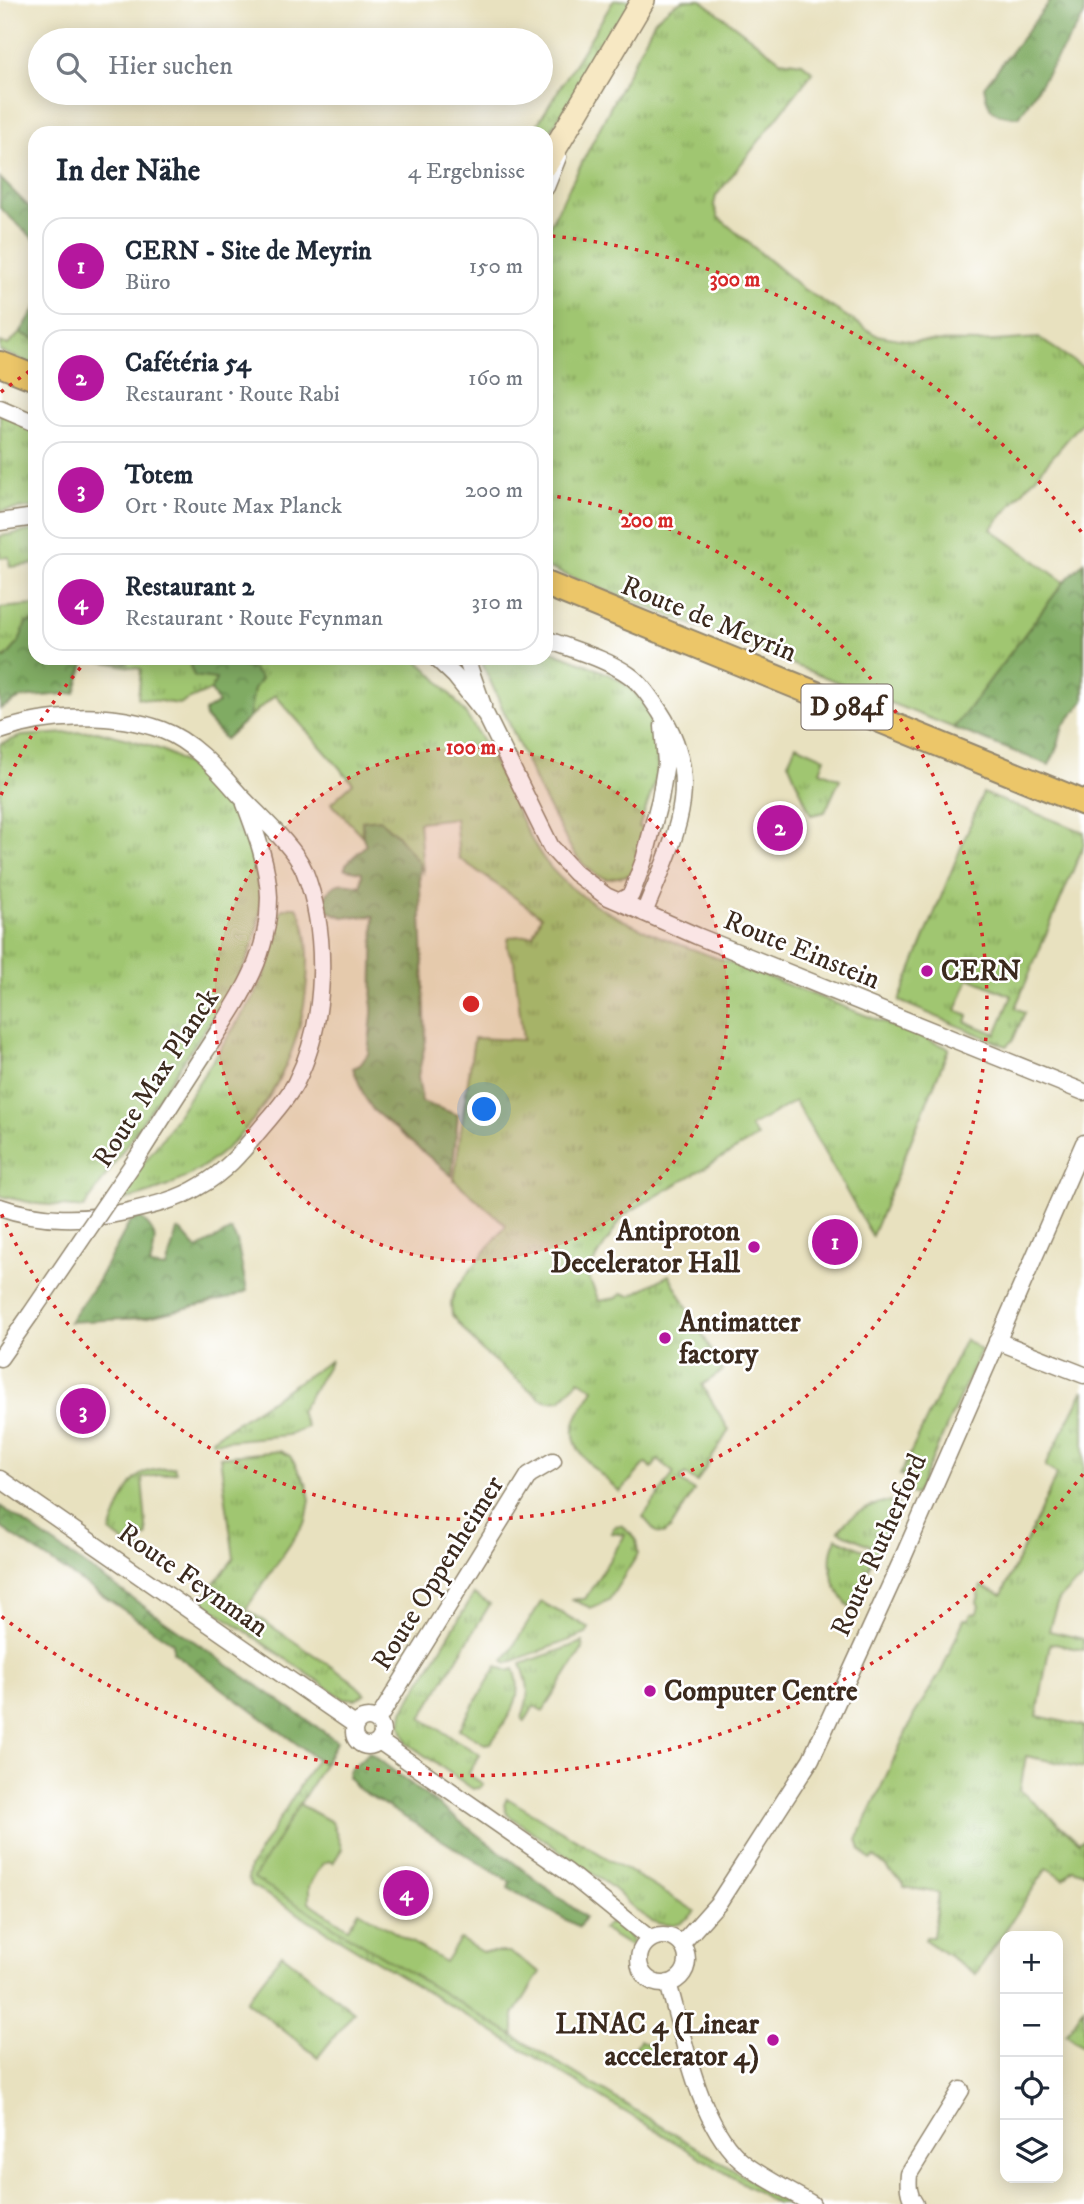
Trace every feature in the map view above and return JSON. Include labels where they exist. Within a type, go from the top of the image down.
[{"type":"main road","points":[[0,364],[28,375]]},
{"type":"main road","name":"Route de Meyrin","points":[[553,587],[1084,803]]},
{"type":"street","points":[[553,152],[643,0]]},
{"type":"street","points":[[553,169],[572,119]]},
{"type":"street","points":[[0,408],[28,420]]},
{"type":"street","points":[[0,522],[28,518]]},
{"type":"street","points":[[553,642],[630,675],[659,710],[680,752],[684,799],[676,831],[644,913]]},
{"type":"street","points":[[443,665],[486,715]]},
{"type":"street","points":[[468,665],[486,715]]},
{"type":"street","points":[[620,901],[631,895],[644,860],[664,781],[666,745],[659,710]]},
{"type":"street","name":"Route Einstein","points":[[486,715],[510,758],[544,834],[561,859],[590,886],[644,913],[1084,1092]]},
{"type":"street","points":[[0,732],[26,724],[89,718],[123,721],[162,730],[181,740],[208,761],[274,830],[302,867],[318,930],[321,961],[315,1028],[296,1083],[281,1105],[227,1167],[201,1186],[170,1200],[115,1214],[86,1218],[20,1214],[0,1207]]},
{"type":"street","name":"Route Max Planck","points":[[0,1359],[139,1155],[243,993],[262,951],[269,894],[264,861],[244,800]]},
{"type":"street","name":"Route Rutherford","points":[[680,1943],[686,1940],[719,1902],[811,1759],[901,1562],[1084,1143]]},
{"type":"street","points":[[997,1341],[1084,1375]]},
{"type":"street","name":"Route Oppenheimer","points":[[377,1721],[529,1475],[553,1461]]},
{"type":"street","name":"Route Feynman","points":[[0,1479],[355,1726]]},
{"type":"street","points":[[364,1718],[377,1721],[382,1729],[375,1745],[363,1745],[354,1737],[355,1726],[364,1718]]},
{"type":"street","points":[[379,1741],[566,1871],[650,1940]]},
{"type":"street","points":[[664,1936],[680,1943],[687,1957],[680,1977],[668,1983],[654,1982],[641,1969],[640,1951],[650,1940],[664,1936]]},
{"type":"street","points":[[668,1983],[701,2096],[721,2140],[740,2160],[811,2204]]},
{"type":"street","points":[[915,2204],[910,2198],[909,2174],[961,2090]]},
{"type":"green space","points":[[614,0],[632,0],[553,127],[536,126],[549,105],[553,105],[553,99]]},
{"type":"green space","points":[[684,0],[701,0],[780,60],[802,63],[813,72],[716,196],[714,205],[718,217],[802,288],[876,335],[911,341],[979,342],[1039,338],[1084,368],[1084,420],[991,529],[1064,582],[954,728],[553,570],[553,219],[655,20],[673,5]]},
{"type":"green space","points":[[1051,0],[1084,0],[1084,16],[1019,117],[997,114],[990,107],[984,87]]},
{"type":"green space","points":[[0,178],[28,206],[28,234],[0,208]]},
{"type":"green space","points":[[28,320],[28,336],[20,333]]},
{"type":"green space","points":[[20,333],[28,336],[28,362],[0,351],[0,342],[8,345]]},
{"type":"green space","points":[[0,413],[28,426],[28,508],[0,511]]},
{"type":"green space","points":[[28,531],[28,565],[10,567],[9,557],[0,558],[0,536]]},
{"type":"green space","points":[[1084,562],[1084,701],[1063,726],[1057,749],[1049,765],[954,728],[1064,582]]},
{"type":"green space","points":[[28,606],[28,623],[19,643],[5,658],[0,657],[0,608]]},
{"type":"green space","points":[[26,623],[28,665],[84,665],[75,693],[20,698],[0,709],[0,657],[6,658],[19,642]]},
{"type":"green space","points":[[553,652],[616,678],[637,695],[651,718],[658,744],[657,771],[639,827],[645,831],[636,867],[629,875],[607,879],[596,875],[573,852],[540,792],[483,665],[553,665]]},
{"type":"green space","points":[[120,665],[422,665],[442,684],[473,725],[526,830],[546,862],[588,900],[642,929],[949,1048],[872,1236],[795,1101],[750,1127],[757,1137],[624,1215],[587,1273],[599,1301],[617,1298],[622,1293],[630,1296],[669,1275],[723,1371],[702,1385],[729,1430],[697,1482],[685,1474],[680,1481],[694,1491],[671,1528],[663,1534],[657,1533],[643,1517],[674,1473],[658,1460],[652,1468],[646,1463],[620,1492],[579,1450],[574,1429],[579,1414],[594,1389],[579,1380],[561,1400],[541,1399],[481,1350],[452,1315],[451,1304],[455,1290],[506,1225],[454,1180],[474,1038],[523,1040],[514,961],[508,949],[508,941],[509,937],[533,935],[541,916],[459,858],[455,818],[419,822],[423,872],[397,835],[362,821],[363,837],[331,803],[353,783],[275,695],[225,739],[205,717],[205,711],[218,703],[211,690],[179,704],[138,698],[141,669]]},
{"type":"green space","points":[[236,665],[253,669],[261,679],[254,689],[249,718],[225,739],[205,717],[205,711],[218,703],[211,690],[216,679],[194,676],[190,666]]},
{"type":"green space","points":[[97,731],[164,751],[183,762],[215,792],[229,810],[250,851],[260,893],[260,915],[240,977],[84,1208],[38,1204],[0,1196],[0,744],[22,736]]},
{"type":"green space","points":[[796,745],[825,758],[820,771],[840,779],[825,812],[811,815],[788,762]]},
{"type":"green space","points":[[983,793],[1084,832],[1084,844],[1015,1008],[1025,1012],[1013,1040],[1006,1046],[899,1001]],"holes":[[[969,978],[1012,996],[996,1034],[966,1022],[968,1016],[956,1010]]]},
{"type":"green space","points":[[379,819],[397,835],[419,863],[426,1040],[418,1076],[422,1102],[458,1115],[452,1176],[373,1110],[364,1096],[353,1068],[360,1065],[368,1054],[372,1014],[374,916],[343,917],[328,911],[325,897],[336,885],[361,886],[362,872],[345,869],[346,864],[366,845],[362,821]]},
{"type":"green space","points":[[290,907],[297,907],[304,926],[308,959],[306,991],[291,1051],[263,1106],[222,1152],[198,1170],[163,1188],[113,1203],[162,1139],[255,995],[277,937],[278,914]]},
{"type":"green space","points":[[139,1217],[151,1228],[155,1239],[150,1266],[166,1268],[177,1230],[197,1249],[231,1230],[237,1241],[247,1291],[230,1298],[144,1318],[69,1322],[97,1282],[130,1222]]},
{"type":"green space","points":[[965,1339],[981,1350],[916,1495],[906,1491],[910,1477],[900,1475]]},
{"type":"green space","points":[[331,1360],[300,1412],[307,1427],[287,1435],[213,1442],[212,1439]]},
{"type":"green space","points":[[1084,1390],[1084,1579],[1059,1600],[1049,1631],[1084,1639],[1084,1650],[1050,1643],[1037,1716],[1084,1726],[1084,1768],[1026,1756],[1020,1790],[1079,1842],[1084,1839],[1084,1873],[1073,1869],[1064,1879],[1047,1868],[1005,1931],[1000,1931],[1000,1938],[976,1974],[925,1940],[926,1937],[933,1937],[939,1893],[904,1887],[875,1857],[871,1860],[860,1850],[857,1840],[914,1715],[942,1670],[964,1619],[977,1613],[981,1586],[1002,1595],[1057,1474],[1046,1467]]},
{"type":"green space","points":[[280,1451],[290,1456],[307,1485],[310,1500],[306,1521],[246,1609],[351,1680],[365,1694],[355,1699],[343,1698],[202,1599],[234,1558],[220,1457]]},
{"type":"green space","points":[[174,1467],[176,1472],[142,1478],[147,1537],[140,1538],[141,1556],[110,1532],[115,1518],[126,1493],[140,1475],[152,1470]]},
{"type":"green space","points":[[883,1502],[899,1503],[850,1608],[839,1593],[832,1575],[832,1547],[836,1538],[868,1552],[871,1546],[839,1531],[852,1516]]},
{"type":"green space","points":[[0,1506],[337,1741],[324,1764],[173,1652],[173,1643],[0,1527]]},
{"type":"green space","points":[[621,1525],[636,1539],[638,1554],[609,1600],[591,1608],[571,1599],[585,1599],[625,1535],[611,1533],[615,1526]]},
{"type":"green space","points":[[474,1594],[490,1604],[421,1718],[480,1755],[468,1774],[483,1784],[480,1788],[473,1789],[407,1743],[401,1725],[403,1711]]},
{"type":"green space","points":[[541,1602],[589,1628],[586,1634],[507,1663],[504,1661]]},
{"type":"green space","points":[[583,1642],[582,1650],[543,1711],[534,1706],[525,1721],[522,1719],[528,1692],[521,1664]]},
{"type":"green space","points":[[497,1666],[508,1671],[514,1669],[518,1690],[513,1708],[491,1743],[485,1744],[459,1729]]},
{"type":"green space","points":[[369,1752],[585,1917],[579,1927],[508,1888],[510,1882],[357,1788],[348,1777],[349,1771]]},
{"type":"green space","points":[[317,1758],[324,1764],[255,1878],[789,2204],[777,2204],[251,1885],[248,1879],[250,1867]]},
{"type":"green space","points":[[507,1798],[695,1911],[688,1918],[672,1925],[648,1918],[610,1886],[507,1814],[504,1805]]},
{"type":"green space","points":[[299,1804],[332,1822],[342,1849],[333,1863],[323,1863],[309,1886],[309,1902],[348,1928],[359,1911],[445,1962],[460,1939],[482,1952],[509,1952],[540,1972],[514,2015],[514,2036],[254,1878]]},
{"type":"green space","points":[[610,1923],[624,1929],[632,1942],[630,1946],[602,1929]]},
{"type":"green space","points":[[282,1954],[354,2012],[318,2057],[246,2001]]},
{"type":"green space","points":[[1084,2008],[1084,2047],[1066,2034]]},
{"type":"green space","points":[[640,2040],[653,2048],[658,2064],[634,2050]]},
{"type":"place","name":"Cafétéria 54","points":[[780,828]]},
{"type":"place","name":"CERN","points":[[927,971]]},
{"type":"place","name":"CERN - Site de Meyrin","points":[[835,1242]]},
{"type":"place","name":"Antiproton Decelerator Hall","points":[[754,1247]]},
{"type":"place","name":"Antimatter factory","points":[[665,1338]]},
{"type":"place","name":"Totem","points":[[83,1411]]},
{"type":"place","name":"Computer Centre","points":[[650,1691]]},
{"type":"place","name":"Restaurant 2","points":[[406,1893]]},
{"type":"place","name":"LINAC 4 (Linear accelerator 4)","points":[[773,2040]]}]
